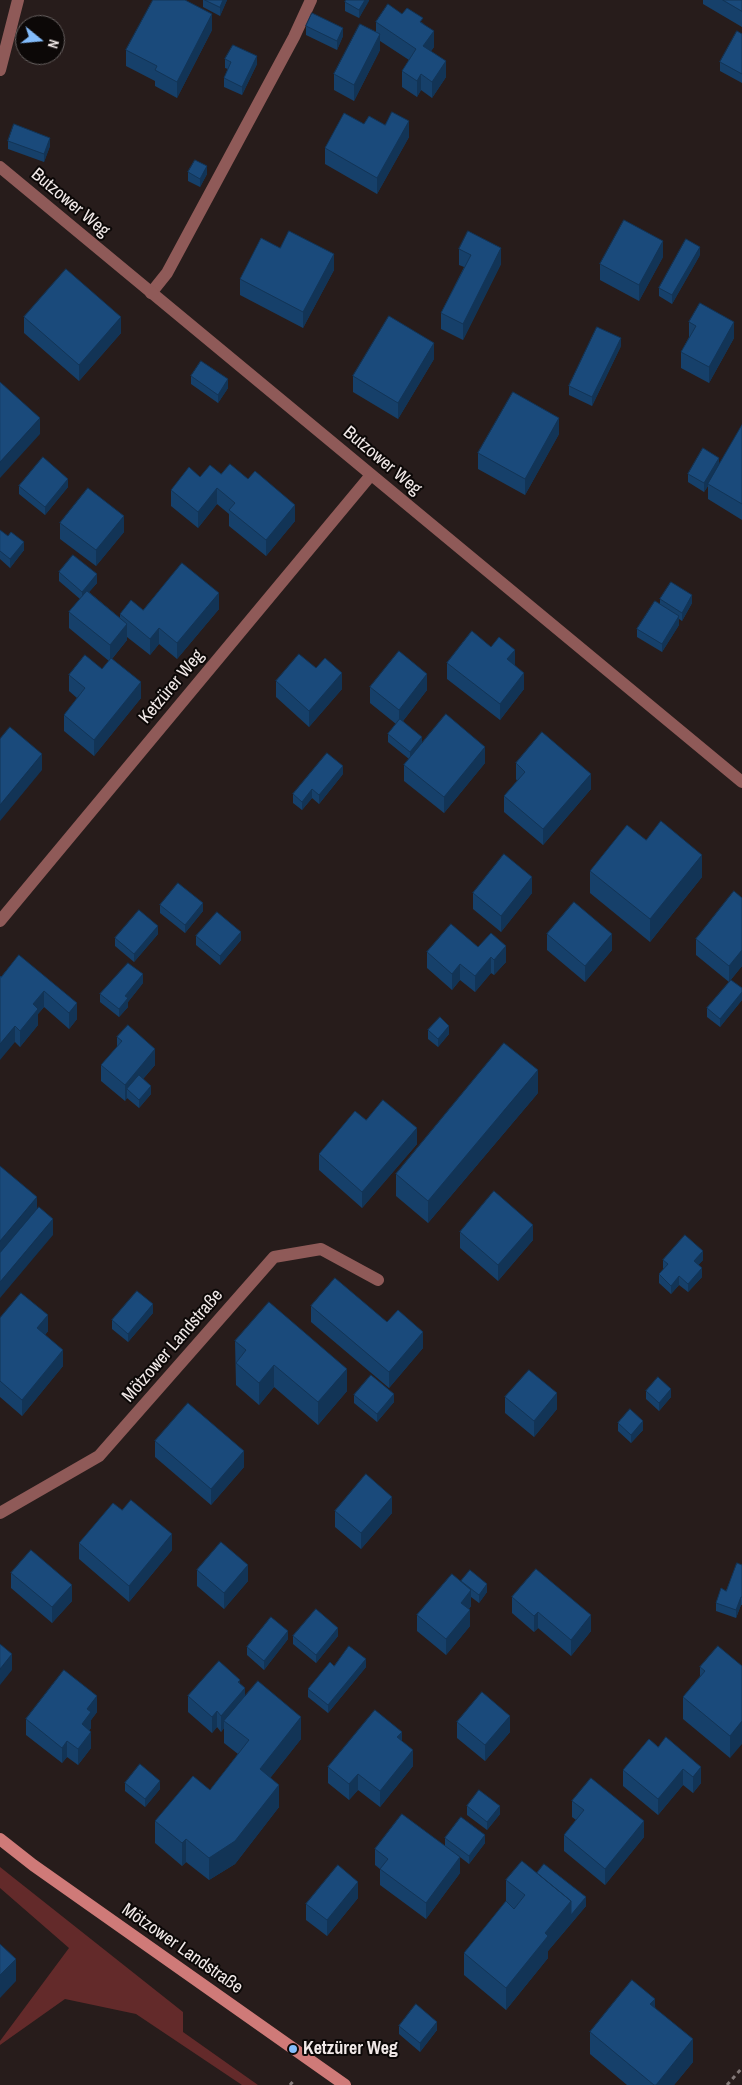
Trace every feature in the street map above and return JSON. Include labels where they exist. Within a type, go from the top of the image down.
[{"type":"main road","name":"Mötzower Landstraße","points":[[0,1839],[33,1865],[345,2085]]},
{"type":"street","points":[[0,70],[18,0]]},
{"type":"street","points":[[151,293],[167,273],[294,37],[311,0]]},
{"type":"street","name":"Butzower Weg","points":[[0,167],[742,782]]},
{"type":"street","name":"Ketzürer Weg","points":[[0,921],[371,475]]},
{"type":"street","name":"Mötzower Landstraße","points":[[0,1513],[99,1456],[274,1257],[321,1250],[378,1280]]},
{"type":"path","points":[[727,2085],[742,2068]]},
{"type":"shaded area","points":[[0,1867],[183,2012],[183,2032],[258,2085],[242,2085],[136,2014],[65,1999],[0,2045],[0,2041],[69,1948],[0,1888]]},
{"type":"building","points":[[153,0],[185,0],[212,14],[177,82],[155,70],[157,66],[126,50]]},
{"type":"building","points":[[205,0],[223,0],[220,7]]},
{"type":"building","points":[[346,0],[365,0],[359,10],[345,2]]},
{"type":"building","points":[[723,0],[742,0],[742,11]]},
{"type":"building","points":[[388,4],[402,14],[407,8],[423,18],[420,22],[434,31],[423,46],[446,61],[432,82],[421,74],[417,81],[402,71],[416,49],[376,22]]},
{"type":"building","points":[[312,13],[343,28],[337,41],[306,26]]},
{"type":"building","points":[[360,24],[380,34],[354,85],[334,74]]},
{"type":"building","points":[[737,31],[742,34],[742,74],[720,62]]},
{"type":"building","points":[[233,45],[257,56],[242,87],[224,78],[231,62],[225,59]]},
{"type":"building","points":[[392,112],[409,121],[377,178],[325,148],[344,113],[364,124],[369,116],[385,125]]},
{"type":"building","points":[[14,124],[50,138],[44,154],[8,141]]},
{"type":"building","points":[[195,160],[207,166],[200,179],[188,172]]},
{"type":"building","points":[[624,220],[663,241],[639,285],[600,264]]},
{"type":"building","points":[[289,231],[334,254],[303,312],[240,279],[261,238],[280,248]]},
{"type":"building","points":[[468,231],[501,248],[463,324],[441,313],[471,255],[459,249]]},
{"type":"building","points":[[686,239],[700,247],[672,295],[659,288]]},
{"type":"building","points":[[66,269],[121,317],[79,365],[24,317]]},
{"type":"building","points":[[700,303],[734,322],[709,367],[681,352],[696,326],[689,322]]},
{"type":"building","points":[[389,316],[434,343],[398,403],[353,376]]},
{"type":"building","points":[[597,327],[621,338],[592,397],[569,386]]},
{"type":"building","points":[[201,361],[228,379],[218,395],[191,376]]},
{"type":"building","points":[[0,382],[40,418],[0,462]]},
{"type":"building","points":[[513,392],[559,418],[525,479],[478,453]]},
{"type":"building","points":[[742,425],[742,504],[708,484]]},
{"type":"building","points":[[703,448],[719,458],[704,483],[688,474]]},
{"type":"building","points":[[43,457],[68,479],[45,507],[19,486]]},
{"type":"building","points":[[230,464],[248,479],[255,471],[295,505],[266,540],[229,510],[235,503],[217,488],[198,512],[171,490],[189,467],[200,477],[210,465],[221,474]]},
{"type":"building","points":[[88,488],[124,516],[96,550],[60,523]]},
{"type":"building","points":[[0,530],[8,536],[11,532],[24,542],[10,559],[0,551]]},
{"type":"building","points":[[73,555],[97,574],[82,592],[59,572]]},
{"type":"building","points":[[182,563],[219,593],[177,643],[159,628],[150,639],[120,614],[131,600],[143,610]]},
{"type":"building","points":[[671,582],[692,595],[682,613],[660,599]]},
{"type":"building","points":[[87,591],[127,624],[110,645],[69,612]]},
{"type":"building","points":[[655,601],[679,616],[662,644],[637,629]]},
{"type":"building","points":[[472,631],[491,647],[499,637],[515,650],[507,659],[524,673],[500,704],[447,663]]},
{"type":"building","points":[[399,651],[427,674],[399,710],[370,687]]},
{"type":"building","points":[[299,654],[316,668],[325,658],[342,673],[309,711],[276,681]]},
{"type":"building","points":[[85,655],[102,669],[111,658],[141,682],[94,740],[64,715],[85,688],[69,675]]},
{"type":"building","points":[[446,714],[485,747],[444,797],[404,765]]},
{"type":"building","points":[[400,719],[422,737],[410,752],[388,734]]},
{"type":"building","points":[[10,727],[42,754],[0,805],[0,739]]},
{"type":"building","points":[[542,732],[591,774],[543,829],[504,796],[525,772],[516,763]]},
{"type":"building","points":[[327,753],[343,766],[319,795],[312,789],[302,802],[293,794]]},
{"type":"building","points":[[661,821],[702,855],[650,919],[590,871],[627,825],[646,840]]},
{"type":"building","points":[[504,854],[532,877],[501,916],[473,893]]},
{"type":"building","points":[[178,883],[203,903],[185,925],[160,905]]},
{"type":"building","points":[[734,891],[742,898],[742,950],[729,966],[696,939]]},
{"type":"building","points":[[574,902],[612,934],[585,966],[547,934]]},
{"type":"building","points":[[139,910],[158,926],[134,954],[115,938]]},
{"type":"building","points":[[217,912],[241,932],[220,956],[196,936]]},
{"type":"building","points":[[451,924],[478,947],[491,933],[506,946],[494,960],[491,957],[475,976],[460,964],[452,974],[427,952]]},
{"type":"building","points":[[19,955],[77,1003],[69,1013],[44,991],[33,1004],[38,1009],[20,1031],[15,1026],[0,1044],[0,976]]},
{"type":"building","points":[[128,963],[143,974],[125,996],[128,998],[119,1009],[100,994]]},
{"type":"building","points":[[731,980],[742,988],[742,992],[720,1019],[707,1008]]},
{"type":"building","points":[[440,1017],[449,1026],[438,1039],[428,1030]]},
{"type":"building","points":[[128,1025],[155,1049],[125,1085],[101,1065],[122,1041],[117,1037]]},
{"type":"building","points":[[504,1043],[538,1070],[428,1201],[396,1174]]},
{"type":"building","points":[[139,1075],[151,1086],[139,1100],[127,1089]]},
{"type":"building","points":[[383,1100],[417,1128],[362,1192],[319,1154],[355,1111],[366,1120]]},
{"type":"building","points":[[0,1166],[37,1197],[0,1241]]},
{"type":"building","points":[[494,1191],[533,1225],[498,1265],[460,1232]]},
{"type":"building","points":[[39,1207],[53,1219],[0,1282],[0,1253]]},
{"type":"building","points":[[685,1235],[703,1251],[694,1261],[702,1268],[688,1284],[679,1276],[671,1286],[659,1274],[668,1264],[663,1260]]},
{"type":"building","points":[[335,1278],[387,1322],[398,1310],[423,1332],[389,1372],[311,1306]]},
{"type":"building","points":[[137,1291],[153,1304],[128,1334],[112,1320]]},
{"type":"building","points":[[21,1293],[48,1315],[37,1328],[63,1350],[22,1400],[0,1381],[0,1318]]},
{"type":"building","points":[[269,1302],[347,1369],[318,1402],[274,1365],[259,1383],[236,1363],[246,1350],[235,1341]]},
{"type":"building","points":[[529,1370],[557,1393],[534,1421],[505,1397]]},
{"type":"building","points":[[371,1375],[394,1394],[377,1414],[354,1395]]},
{"type":"building","points":[[658,1377],[671,1389],[659,1403],[646,1391]]},
{"type":"building","points":[[188,1403],[244,1451],[211,1489],[155,1441]]},
{"type":"building","points":[[630,1409],[643,1421],[631,1435],[618,1423]]},
{"type":"building","points":[[366,1474],[392,1497],[361,1533],[335,1511]]},
{"type":"building","points":[[131,1500],[172,1534],[129,1586],[79,1543],[113,1503],[122,1510]]},
{"type":"building","points":[[221,1542],[248,1565],[224,1593],[197,1570]]},
{"type":"building","points":[[31,1550],[72,1585],[52,1607],[11,1573]]},
{"type":"building","points":[[737,1563],[742,1565],[742,1597],[736,1610],[716,1603],[721,1588],[726,1591]]},
{"type":"building","points":[[536,1569],[591,1615],[571,1640],[538,1612],[534,1616],[512,1597]]},
{"type":"building","points":[[470,1570],[487,1584],[479,1595],[461,1581]]},
{"type":"building","points":[[452,1574],[471,1590],[461,1603],[470,1610],[446,1639],[417,1615]]},
{"type":"building","points":[[316,1609],[338,1628],[316,1655],[293,1636]]},
{"type":"building","points":[[271,1617],[288,1631],[264,1661],[247,1647]]},
{"type":"building","points":[[0,1644],[12,1654],[0,1669]]},
{"type":"building","points":[[349,1646],[366,1659],[328,1705],[308,1689],[330,1662],[334,1666]]},
{"type":"building","points":[[718,1646],[742,1666],[742,1721],[730,1736],[683,1697],[705,1671],[700,1667]]},
{"type":"building","points":[[219,1661],[240,1680],[238,1682],[245,1688],[221,1716],[217,1711],[212,1717],[188,1696]]},
{"type":"building","points":[[64,1670],[97,1696],[87,1709],[91,1712],[82,1724],[91,1732],[78,1749],[67,1741],[62,1748],[26,1719]]},
{"type":"building","points":[[258,1681],[301,1717],[260,1769],[279,1785],[235,1841],[209,1858],[186,1839],[182,1843],[155,1821],[193,1776],[210,1790],[249,1740],[224,1721]]},
{"type":"building","points":[[482,1692],[510,1716],[485,1745],[457,1722]]},
{"type":"building","points":[[375,1710],[402,1732],[397,1737],[413,1750],[380,1791],[358,1774],[349,1784],[328,1767]]},
{"type":"building","points":[[666,1737],[701,1767],[693,1777],[683,1769],[658,1799],[623,1770],[649,1739],[658,1747]]},
{"type":"building","points":[[140,1764],[160,1781],[145,1799],[125,1783]]},
{"type":"building","points":[[591,1778],[644,1821],[605,1869],[564,1835],[584,1810],[572,1801]]},
{"type":"building","points":[[479,1790],[500,1806],[487,1822],[467,1806]]},
{"type":"building","points":[[402,1814],[460,1857],[426,1903],[380,1869],[388,1859],[375,1849]]},
{"type":"building","points":[[461,1817],[485,1835],[469,1856],[445,1838]]},
{"type":"building","points":[[522,1861],[571,1901],[545,1933],[548,1936],[506,1988],[464,1953],[506,1901],[514,1909],[525,1895],[506,1880]]},
{"type":"building","points":[[544,1864],[586,1897],[571,1915],[571,1901],[537,1873]]},
{"type":"building","points":[[338,1865],[358,1882],[327,1920],[306,1904]]},
{"type":"building","points":[[0,1944],[16,1959],[0,1975]]},
{"type":"building","points":[[632,1980],[655,1999],[650,2004],[693,2039],[656,2085],[590,2032]]},
{"type":"building","points":[[416,2004],[437,2022],[420,2043],[399,2026]]},
{"type":"place","name":"Ketzürer Weg","points":[[293,2049]]}]
